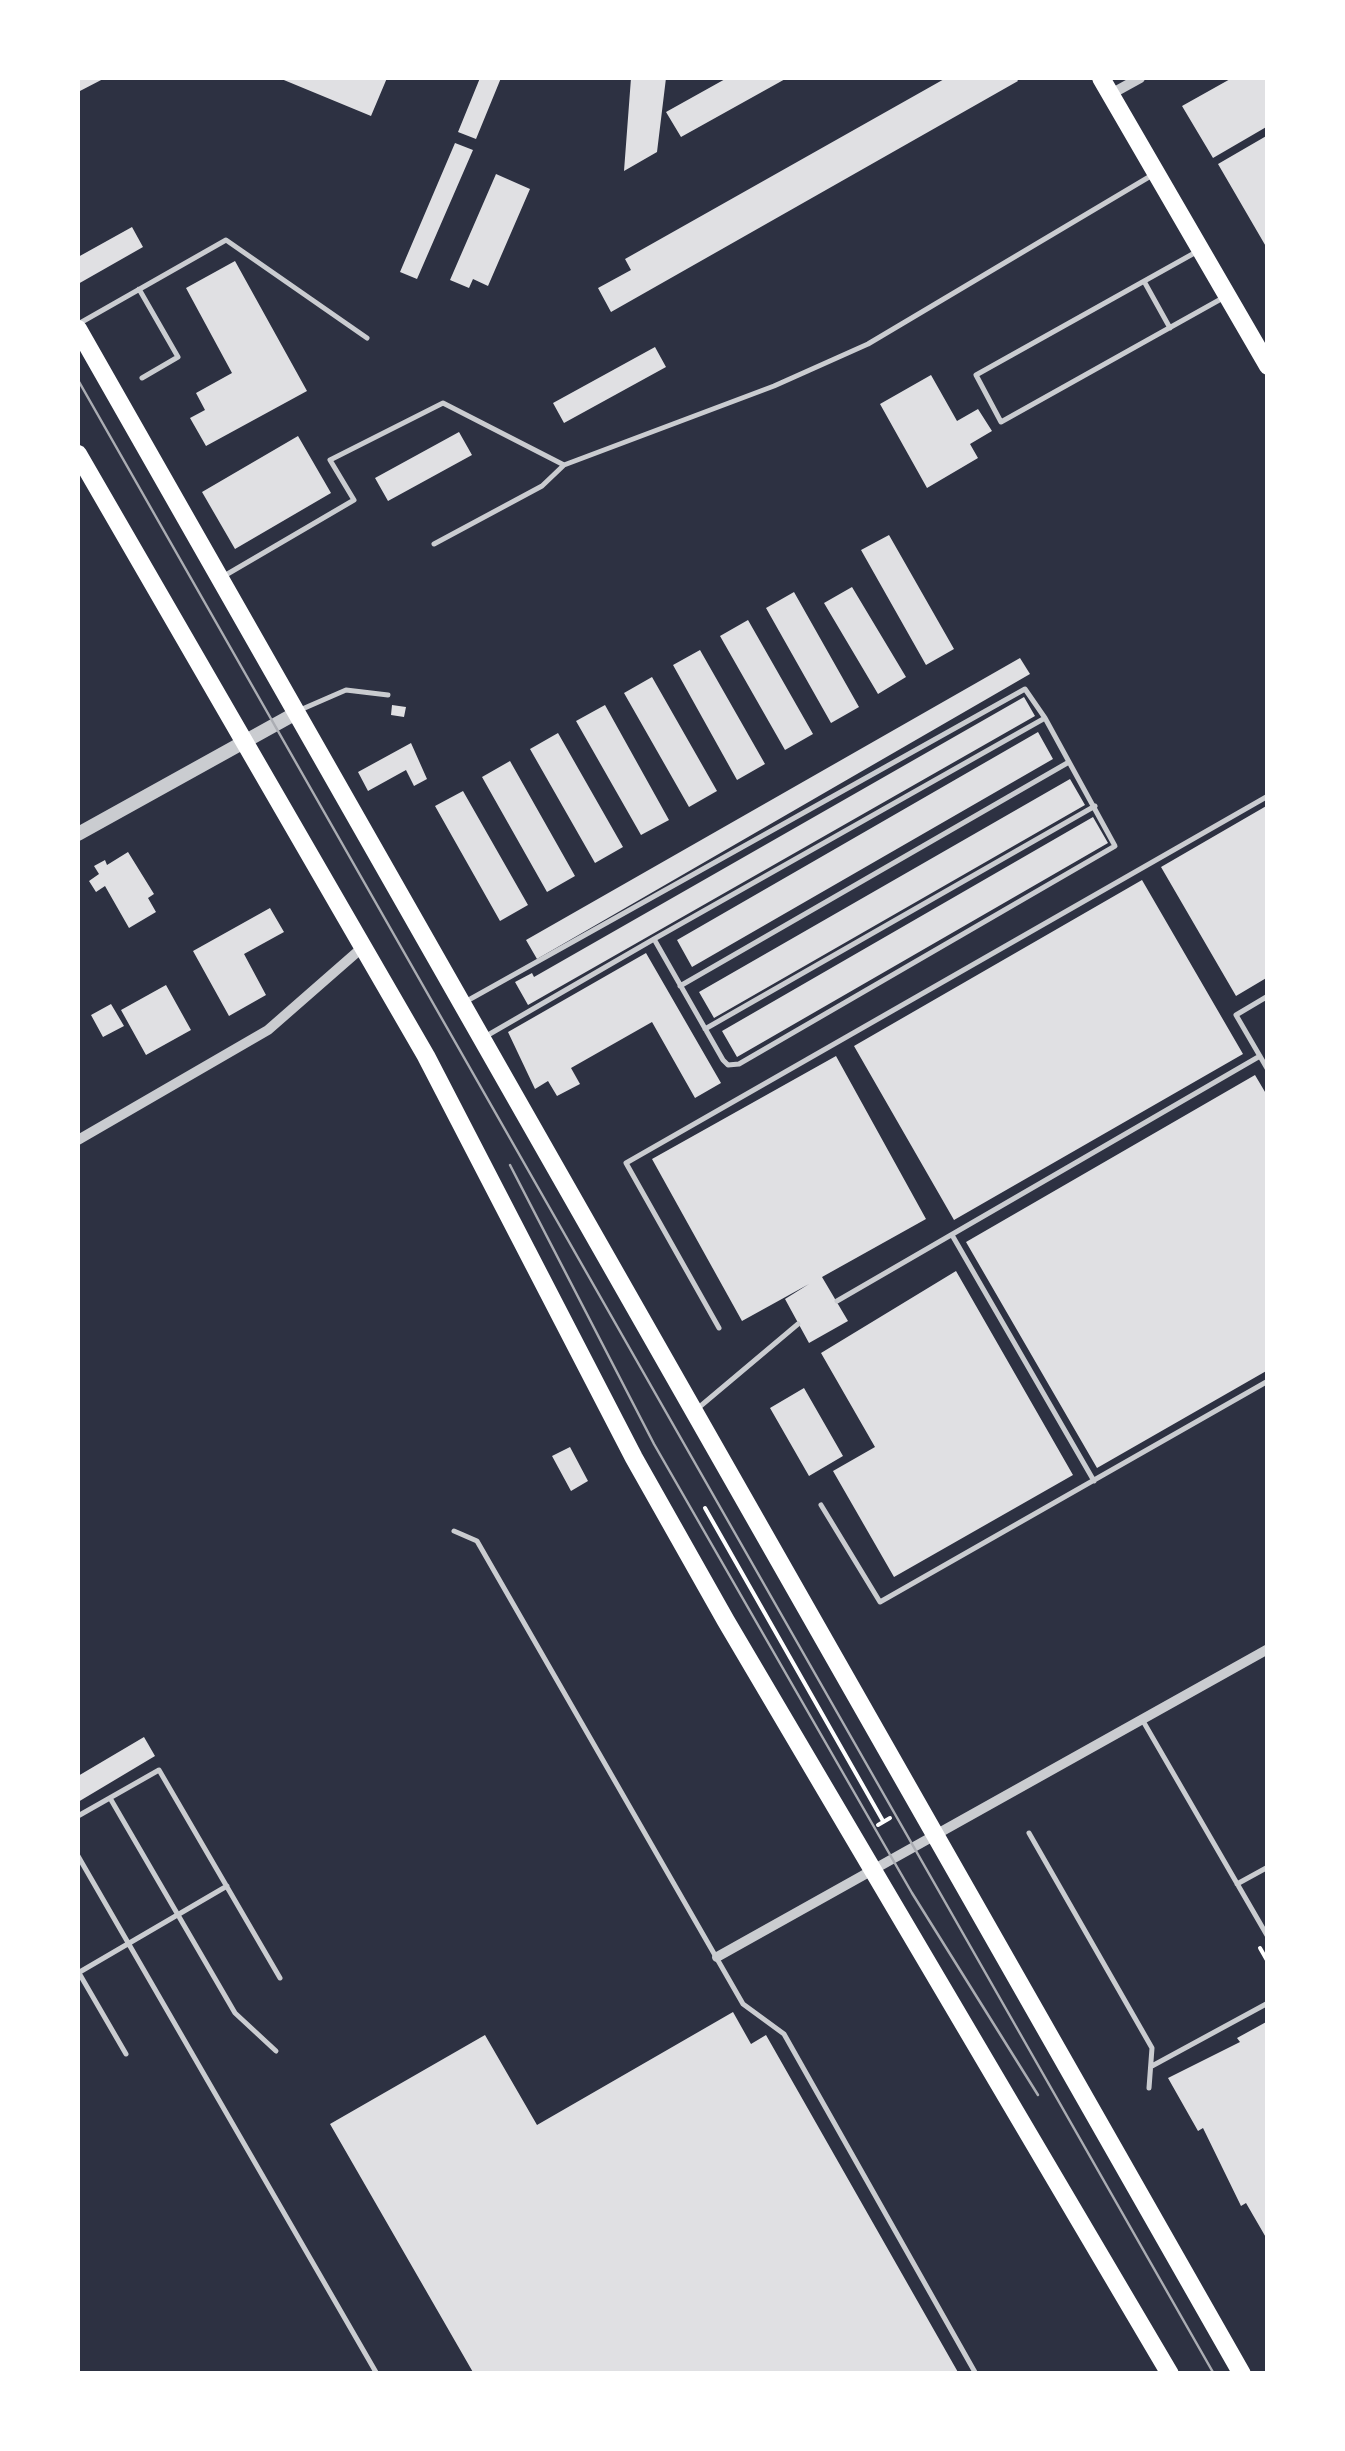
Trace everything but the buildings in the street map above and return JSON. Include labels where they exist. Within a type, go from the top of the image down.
[{"type":"main road","points":[[1101,78],[1268,366]]},
{"type":"main road","points":[[78,327],[692,1413],[1242,2374]]},
{"type":"main road","points":[[78,454],[364,946],[490,1175],[634,1458],[872,1871],[1170,2374]]},
{"type":"street","points":[[1111,94],[1140,78]]},
{"type":"street","points":[[78,834],[298,712]]},
{"type":"street","points":[[78,1140],[268,1030],[364,946]]},
{"type":"street","points":[[717,1956],[1268,1649]]},
{"type":"lane","points":[[434,544],[542,486],[564,464],[774,386],[868,344],[1156,173]]},
{"type":"lane","points":[[78,327],[226,240],[367,338]]},
{"type":"lane","points":[[1200,250],[976,375],[1002,422],[1227,296]]},
{"type":"lane","points":[[1144,282],[1170,328]]},
{"type":"lane","points":[[140,289],[178,356],[142,378]]},
{"type":"lane","points":[[220,578],[354,500],[330,460],[443,403],[564,464]]},
{"type":"lane","points":[[298,712],[346,690],[388,696]]},
{"type":"lane","points":[[463,1004],[1019,690],[1030,694],[1114,840],[1110,851],[756,1054],[728,1065],[654,939]]},
{"type":"lane","points":[[482,1038],[1044,718]]},
{"type":"lane","points":[[680,986],[1069,762]]},
{"type":"lane","points":[[718,1328],[626,1163],[1268,796]]},
{"type":"lane","points":[[705,1029],[1095,806]]},
{"type":"lane","points":[[1268,996],[1236,1015],[1268,1070]]},
{"type":"lane","points":[[837,1302],[1260,1056]]},
{"type":"lane","points":[[952,1235],[1094,1480]]},
{"type":"lane","points":[[692,1413],[798,1324]]},
{"type":"lane","points":[[822,1505],[880,1602],[1268,1381]]},
{"type":"lane","points":[[454,1531],[477,1541],[743,2004],[784,2034],[976,2374]]},
{"type":"lane","points":[[1143,1720],[1268,1937]]},
{"type":"lane","points":[[78,1816],[158,1770],[280,1978]]},
{"type":"lane","points":[[110,1798],[235,2013],[276,2051]]},
{"type":"lane","points":[[1029,1833],[1152,2048],[1149,2088]]},
{"type":"lane","points":[[78,1856],[377,2374]]},
{"type":"lane","points":[[1237,1884],[1268,1867]]},
{"type":"lane","points":[[126,2054],[78,1972],[227,1886]]},
{"type":"lane","points":[[1150,2067],[1268,2003]]},
{"type":"path","points":[[706,1508],[884,1821]]},
{"type":"tram line","points":[[78,380],[1214,2374]]},
{"type":"tram line","points":[[510,1165],[654,1444],[912,1893],[1038,2095]]}]
